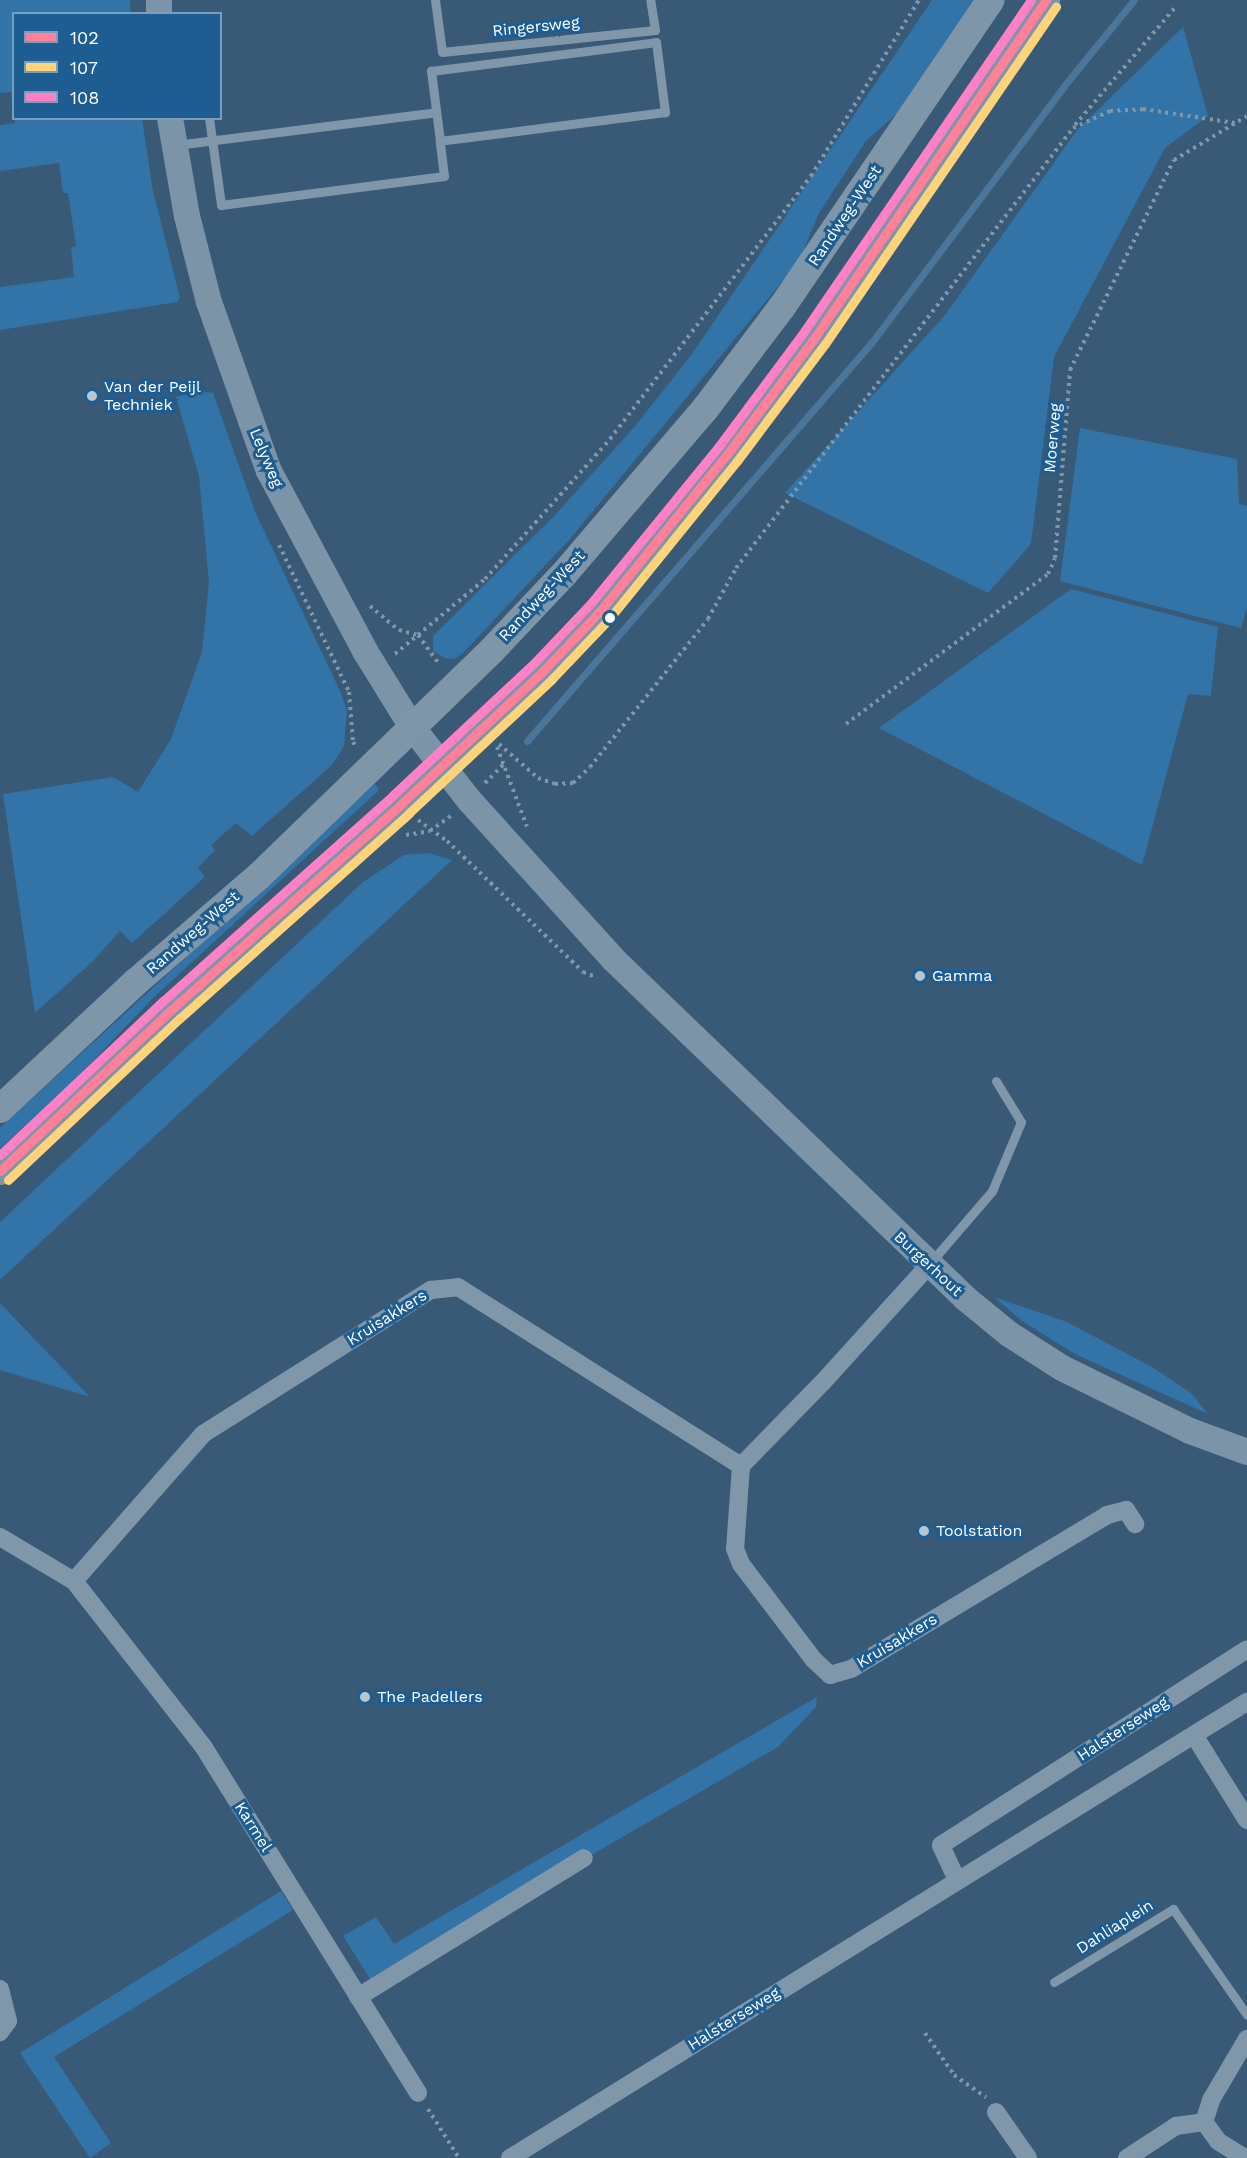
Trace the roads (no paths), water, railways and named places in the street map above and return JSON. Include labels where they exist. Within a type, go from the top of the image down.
[{"type":"main road","name":"Randweg-West","points":[[0,1109],[137,981],[258,877],[564,574],[705,409],[782,307],[991,0]]},
{"type":"main road","points":[[0,1171],[171,1010],[401,804],[543,671],[600,611],[728,453],[815,337],[1046,0]]},
{"type":"street","name":"Lelyweg","points":[[170,120],[209,302],[269,471],[376,669],[412,727],[441,765]]},
{"type":"street","name":"Burgerhout","points":[[441,765],[613,959],[929,1265],[1009,1334],[1062,1368],[1190,1431],[1247,1452]]},
{"type":"street","points":[[741,1466],[824,1382],[929,1265]]},
{"type":"street","name":"Kruisakkers","points":[[74,1581],[203,1434],[432,1290],[458,1287],[741,1466],[735,1549],[741,1564],[814,1660],[831,1675],[851,1669],[1107,1515],[1126,1510],[1135,1524]]},
{"type":"street","name":"Karmel","points":[[0,1537],[74,1581],[202,1746],[417,2093]]},
{"type":"street","name":"Halsterseweg","points":[[957,1880],[941,1845],[1247,1649]]},
{"type":"street","name":"Halsterseweg","points":[[510,2158],[1247,1702]]},
{"type":"street","points":[[1194,1735],[1247,1820]]},
{"type":"street","points":[[358,1997],[584,1858]]},
{"type":"street","points":[[0,1989],[8,2021],[0,2032]]},
{"type":"street","points":[[1204,2122],[1210,2100],[1247,2039]]},
{"type":"street","points":[[996,2112],[1028,2158]]},
{"type":"street","points":[[1126,2158],[1176,2126],[1204,2122]]},
{"type":"street","points":[[1204,2122],[1218,2141],[1245,2158]]},
{"type":"lane","name":"Ringersweg","points":[[435,0],[442,51],[655,30],[650,0]]},
{"type":"lane","points":[[209,120],[220,205],[444,176],[431,71],[656,42],[665,112],[440,141]]},
{"type":"lane","points":[[174,145],[436,112]]},
{"type":"lane","points":[[929,1265],[992,1191],[1021,1122],[996,1081]]},
{"type":"lane","name":"Dahliaplein","points":[[1054,1982],[1173,1909],[1247,2015]]},
{"type":"waterway","points":[[527,741],[872,342],[1064,86],[1134,0]]},
{"type":"place","name":"Van der Peijl Techniek","points":[[92,396]]},
{"type":"place","name":"Gamma","points":[[920,976]]},
{"type":"place","name":"Toolstation","points":[[924,1531]]},
{"type":"place","name":"The Padellers","points":[[365,1697]]}]
